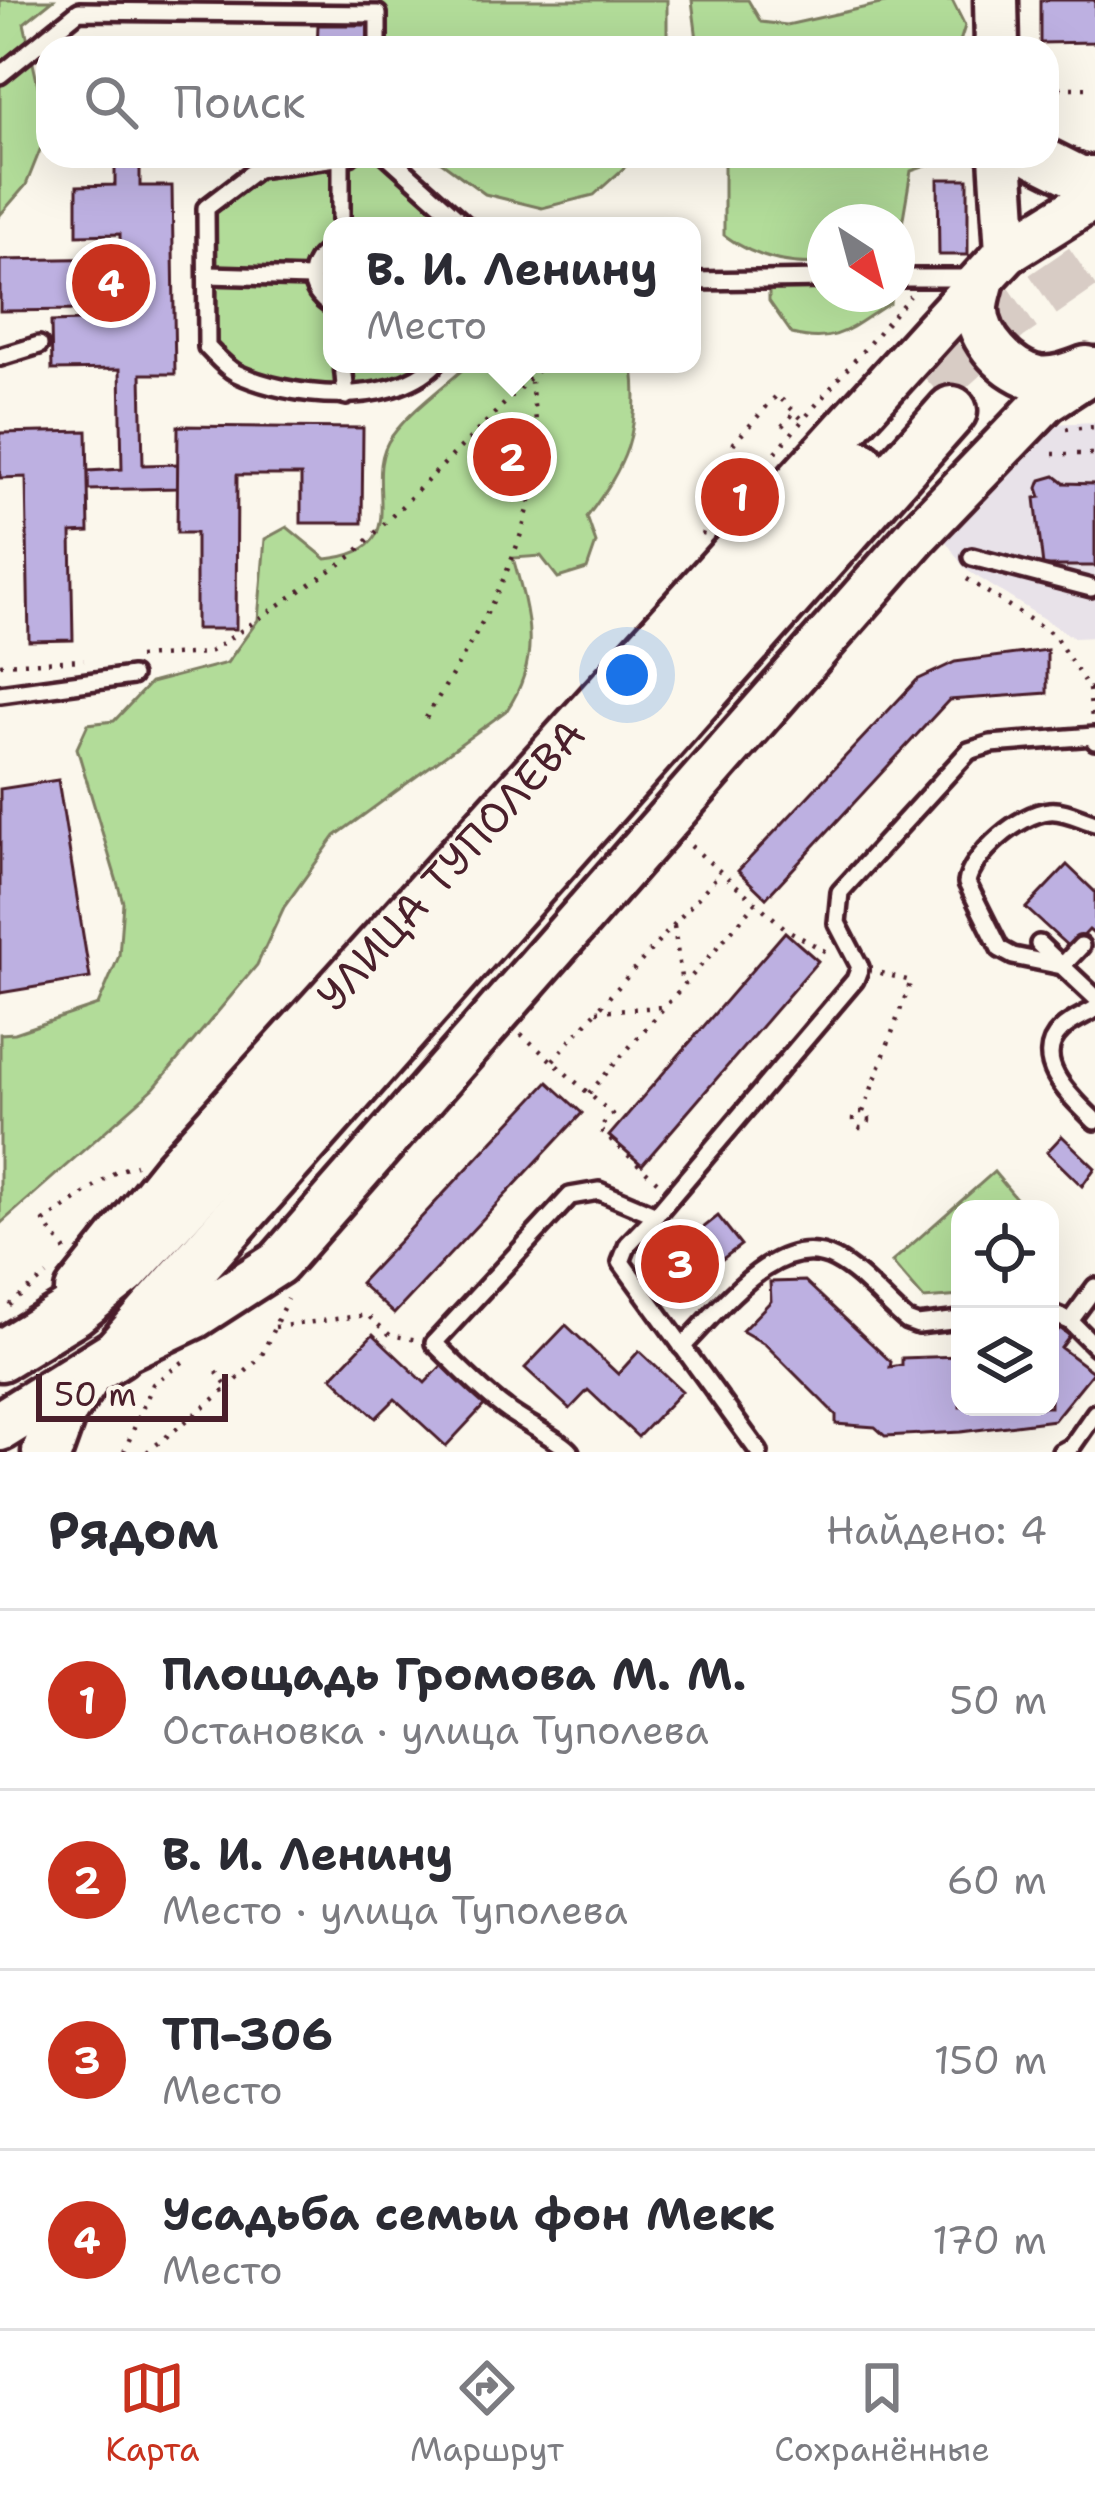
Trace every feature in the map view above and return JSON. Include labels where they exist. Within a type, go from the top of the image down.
[{"type":"main road","points":[[996,0],[997,36]]},
{"type":"main road","points":[[1000,168],[995,266],[976,312],[988,343],[1009,365],[1036,378],[1065,377],[1095,367]]},
{"type":"main road","points":[[1059,168],[1080,178],[1095,178]]},
{"type":"main road","name":"УЛИЦА ТУПОЛЕВА","points":[[10,1350],[75,1294],[174,1170],[995,266],[1095,197]]},
{"type":"main road","name":"УЛИЦА ТУПОЛЕВА","points":[[0,1426],[101,1365],[194,1317],[278,1263],[917,535],[1046,401],[1095,367]]},
{"type":"main road","name":"УЛИЦА ТУПОЛЕВА","points":[[10,1350],[74,1311],[124,1271],[942,398],[101,1365]]},
{"type":"main road","points":[[47,1452],[62,1410],[101,1365]]},
{"type":"lane","points":[[48,36],[79,11],[378,14],[379,36]]},
{"type":"lane","points":[[0,75],[36,46]]},
{"type":"lane","points":[[264,168],[206,208],[207,347],[231,371],[285,391],[346,395],[420,379],[426,373]]},
{"type":"lane","points":[[342,217],[344,168]]},
{"type":"lane","points":[[401,168],[456,217]]},
{"type":"lane","points":[[323,255],[316,260],[311,278],[316,295],[323,300]]},
{"type":"lane","points":[[915,278],[995,266]]},
{"type":"lane","points":[[208,275],[311,278]]},
{"type":"lane","points":[[701,281],[807,279]]},
{"type":"lane","points":[[0,357],[39,345]]},
{"type":"lane","points":[[344,373],[346,395]]},
{"type":"lane","points":[[972,557],[1091,588]]},
{"type":"lane","points":[[0,694],[132,676]]},
{"type":"lane","points":[[759,1452],[621,1262],[628,1244],[855,980],[860,967],[837,923],[840,892],[969,751],[991,744],[1095,737]]},
{"type":"lane","points":[[1062,966],[1000,949],[967,876],[1010,827],[1036,814],[1054,809],[1095,823]]},
{"type":"lane","points":[[1039,944],[1095,998]]},
{"type":"lane","points":[[1062,966],[1081,946]]},
{"type":"lane","points":[[1095,1009],[1061,1030],[1050,1051],[1064,1089],[1095,1121]]},
{"type":"lane","points":[[570,1452],[564,1443],[539,1434],[500,1405],[434,1343],[570,1196],[599,1191],[656,1215]]},
{"type":"lane","points":[[682,1347],[767,1264],[786,1254],[832,1257],[908,1321],[951,1321]]},
{"type":"lane","points":[[1070,1321],[1095,1287]]},
{"type":"lane","points":[[1059,1316],[1095,1346]]},
{"type":"lane","points":[[1061,1452],[1072,1446],[1095,1413]]},
{"type":"path","points":[[1059,88],[1095,88]]},
{"type":"path","points":[[782,426],[795,412],[802,420],[926,278]]},
{"type":"path","points":[[138,657],[208,653],[352,556],[538,373]]},
{"type":"path","points":[[426,718],[488,613],[513,558],[537,446],[531,382]]},
{"type":"path","points":[[1053,454],[1095,454]]},
{"type":"path","points":[[957,572],[1054,635],[1092,688],[1095,737]]},
{"type":"path","points":[[0,664],[92,659]]},
{"type":"path","points":[[686,842],[786,929],[860,967],[911,981],[863,1112]]},
{"type":"path","points":[[553,1060],[720,873]]},
{"type":"path","points":[[589,1093],[756,903]]},
{"type":"path","points":[[674,926],[682,986]]},
{"type":"path","points":[[597,1011],[664,1007]]},
{"type":"path","points":[[514,1028],[613,1114],[599,1129],[672,1194]]},
{"type":"path","points":[[70,1256],[44,1222],[117,1171]]},
{"type":"path","points":[[274,1327],[368,1315],[391,1335],[434,1343]]},
{"type":"path","points":[[124,1452],[153,1384],[189,1357]]},
{"type":"path","points":[[147,1452],[228,1388],[215,1370]]},
{"type":"shaded area","points":[[1095,422],[1095,637],[1074,638],[965,569],[945,540],[1052,424]]},
{"type":"green space","points":[[0,0],[53,0],[24,23],[36,76],[36,160],[26,185],[0,215]]},
{"type":"green space","points":[[382,0],[667,0],[667,36],[383,36]]},
{"type":"green space","points":[[692,0],[748,0],[761,22],[787,25],[898,0],[952,0],[965,26],[962,36],[696,36]]},
{"type":"green space","points":[[339,168],[339,217],[323,217],[323,255],[309,270],[211,273],[210,209],[260,171]]},
{"type":"green space","points":[[343,168],[399,168],[454,217],[343,217]]},
{"type":"green space","points":[[449,168],[624,168],[594,195],[542,208],[485,194]]},
{"type":"green space","points":[[724,168],[920,168],[911,171],[905,204],[807,204],[807,264],[759,254],[724,235]]},
{"type":"green space","points":[[211,278],[309,280],[323,298],[323,373],[341,373],[343,393],[271,383],[240,370],[210,346]]},
{"type":"green space","points":[[769,288],[807,288],[807,312],[876,312],[844,332],[808,337],[792,334],[769,301]]},
{"type":"green space","points":[[346,373],[423,373],[419,377],[347,394]]},
{"type":"green space","points":[[459,373],[634,373],[635,411],[628,447],[587,517],[596,543],[587,569],[558,578],[541,556],[513,558],[529,636],[525,672],[507,710],[335,836],[284,907],[257,965],[154,1088],[0,1224],[0,1034],[98,1005],[119,956],[123,902],[77,748],[88,724],[114,721],[150,683],[227,663],[258,620],[265,539],[287,527],[326,559],[354,553],[371,542],[379,528],[383,454],[392,436]]},
{"type":"green space","points":[[994,1172],[1017,1200],[962,1200]]},
{"type":"green space","points":[[951,1210],[951,1297],[924,1299],[892,1262]]},
{"type":"building","points":[[1040,0],[1095,0],[1095,42],[1059,43],[1059,36],[1040,36]]},
{"type":"building","points":[[318,25],[370,25],[370,36],[318,36]]},
{"type":"building","points":[[115,168],[140,168],[140,186],[172,186],[175,374],[141,374],[143,465],[178,464],[178,488],[88,490],[88,471],[122,469],[120,369],[52,370],[51,322],[80,321],[80,310],[0,311],[0,260],[120,258],[120,234],[77,235],[77,186],[115,185]]},
{"type":"building","points":[[938,179],[968,179],[968,255],[939,255]]},
{"type":"building","points":[[178,426],[363,428],[362,523],[301,523],[301,475],[237,475],[236,629],[196,629],[196,533],[177,533]]},
{"type":"building","points":[[87,431],[89,532],[71,533],[73,640],[29,641],[26,477],[0,478],[0,433]]},
{"type":"building","points":[[1055,476],[1064,483],[1095,484],[1095,566],[1043,566],[1035,498],[1041,497],[1041,480]]},
{"type":"building","points":[[1047,650],[1047,693],[949,700],[766,898],[738,871],[917,680],[955,662]]},
{"type":"building","points":[[58,780],[90,978],[0,993],[0,789]]},
{"type":"building","points":[[1067,865],[1095,892],[1095,935],[1089,930],[1071,949],[1026,908]]},
{"type":"building","points":[[785,932],[818,961],[642,1165],[609,1136]]},
{"type":"building","points":[[548,1082],[582,1113],[394,1314],[360,1283]]},
{"type":"building","points":[[1062,1136],[1095,1168],[1082,1186],[1047,1152]]},
{"type":"building","points":[[718,1216],[741,1245],[716,1264],[694,1235]]},
{"type":"building","points":[[678,1245],[697,1271],[681,1283],[662,1257]]},
{"type":"building","points":[[805,1281],[891,1362],[890,1367],[902,1365],[902,1358],[951,1356],[951,1416],[1057,1416],[961,1432],[885,1436],[875,1427],[836,1424],[836,1415],[765,1344],[742,1331],[771,1301],[770,1282]]},
{"type":"building","points":[[566,1325],[618,1374],[639,1351],[682,1391],[638,1437],[588,1390],[570,1409],[525,1368]]},
{"type":"building","points":[[1060,1328],[1070,1336],[1061,1348],[1093,1372],[1059,1414]]},
{"type":"building","points":[[373,1334],[425,1383],[446,1361],[489,1400],[446,1446],[395,1399],[376,1418],[332,1377]]},
{"type":"tunnel","points":[[932,386],[1009,318],[1095,259]]},
{"type":"place","name":"Усадьба семьи фон Мекк","points":[[111,283]]},
{"type":"place","name":"В. И. Ленину","points":[[512,457]]},
{"type":"place","name":"Площадь Громова М. М.","points":[[740,497]]},
{"type":"place","name":"ТП-306","points":[[680,1264]]}]
